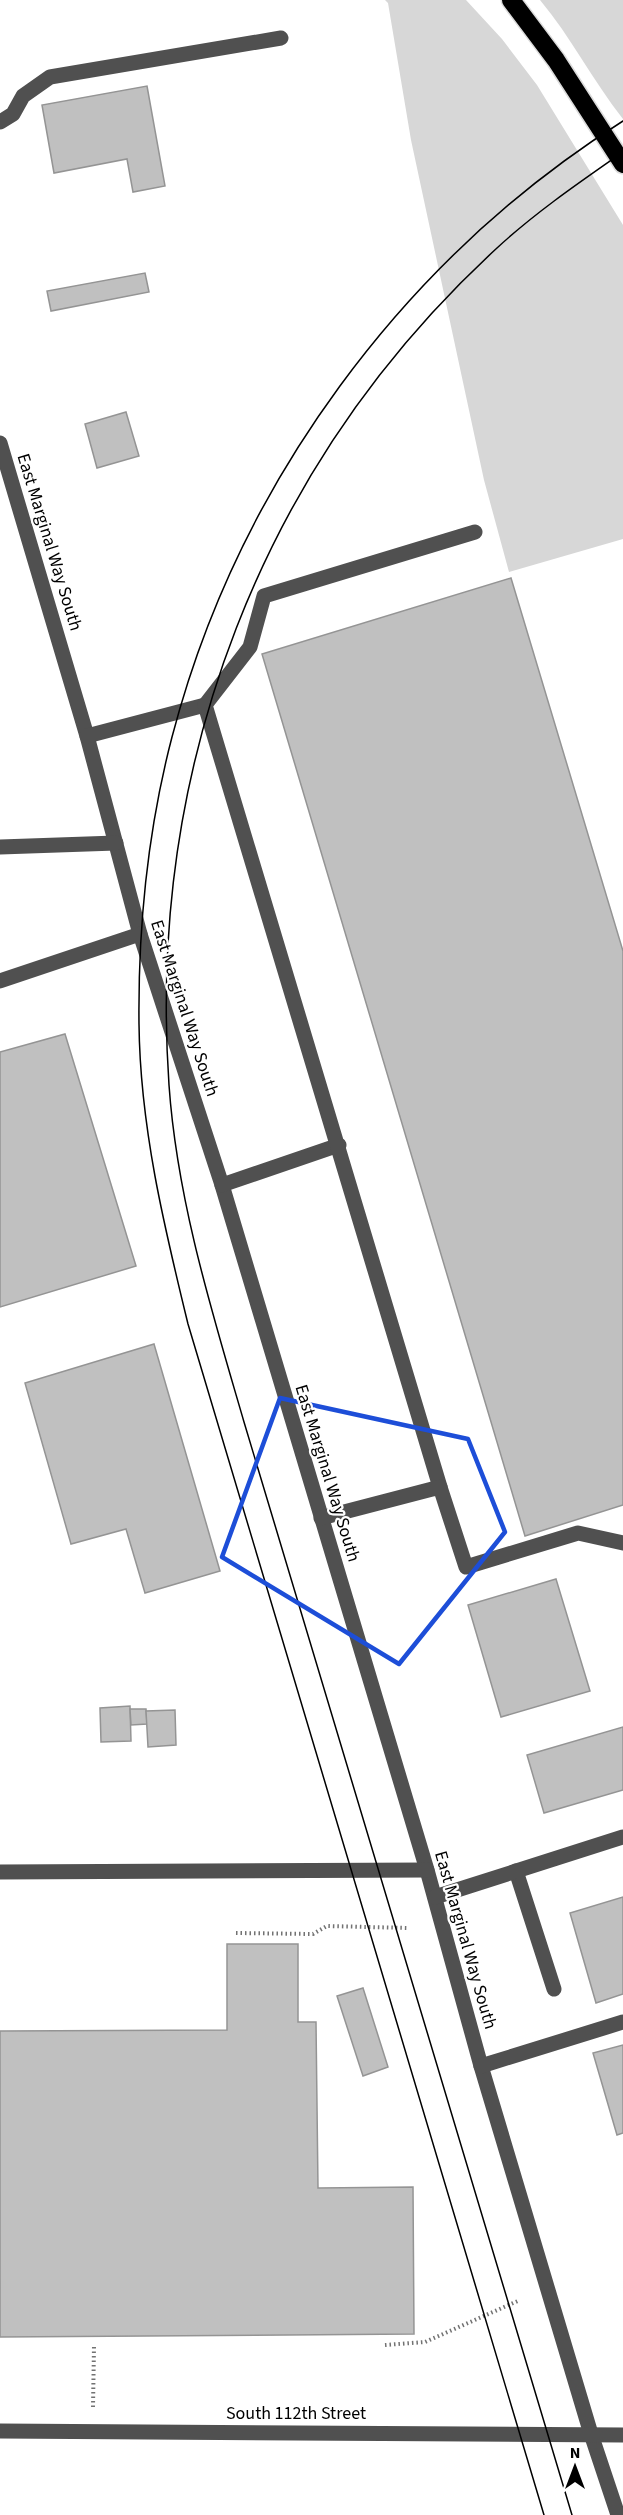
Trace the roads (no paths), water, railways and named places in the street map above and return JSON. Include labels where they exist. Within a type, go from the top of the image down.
[{"type":"highway","points":[[511,0],[556,60],[623,164]]},
{"type":"street","points":[[0,122],[13,114],[23,96],[50,77],[281,38]]},
{"type":"street","name":"East Marginal Way South","points":[[0,443],[4,471],[87,736],[140,934],[222,1185],[435,1897],[481,2066],[591,2434],[618,2515]]},
{"type":"street","points":[[87,736],[206,705],[250,646],[264,596],[475,532]]},
{"type":"street","points":[[206,705],[466,1567],[578,1533],[623,1543]]},
{"type":"street","points":[[0,847],[116,843]]},
{"type":"street","points":[[0,981],[140,934]]},
{"type":"street","points":[[222,1185],[339,1145]]},
{"type":"street","points":[[321,1518],[440,1487]]},
{"type":"street","points":[[435,1897],[623,1837]]},
{"type":"street","points":[[0,1872],[427,1870]]},
{"type":"street","points":[[516,1871],[554,1989]]},
{"type":"street","points":[[481,2066],[623,2022]]},
{"type":"street","name":"South 112th Street","points":[[0,2431],[623,2435]]},
{"type":"tram line","points":[[544,2515],[188,1324],[162,1213],[144,1100],[140,1062],[140,952],[151,843],[172,737],[201,644],[239,554],[286,468],[340,386],[401,310],[469,240],[543,177],[623,121]]},
{"type":"tram line","points":[[572,2515],[208,1297],[188,1213],[173,1128],[169,1085],[167,966],[178,850],[201,737],[236,628],[284,524],[343,425],[414,333],[497,248],[527,222],[623,152]]}]
